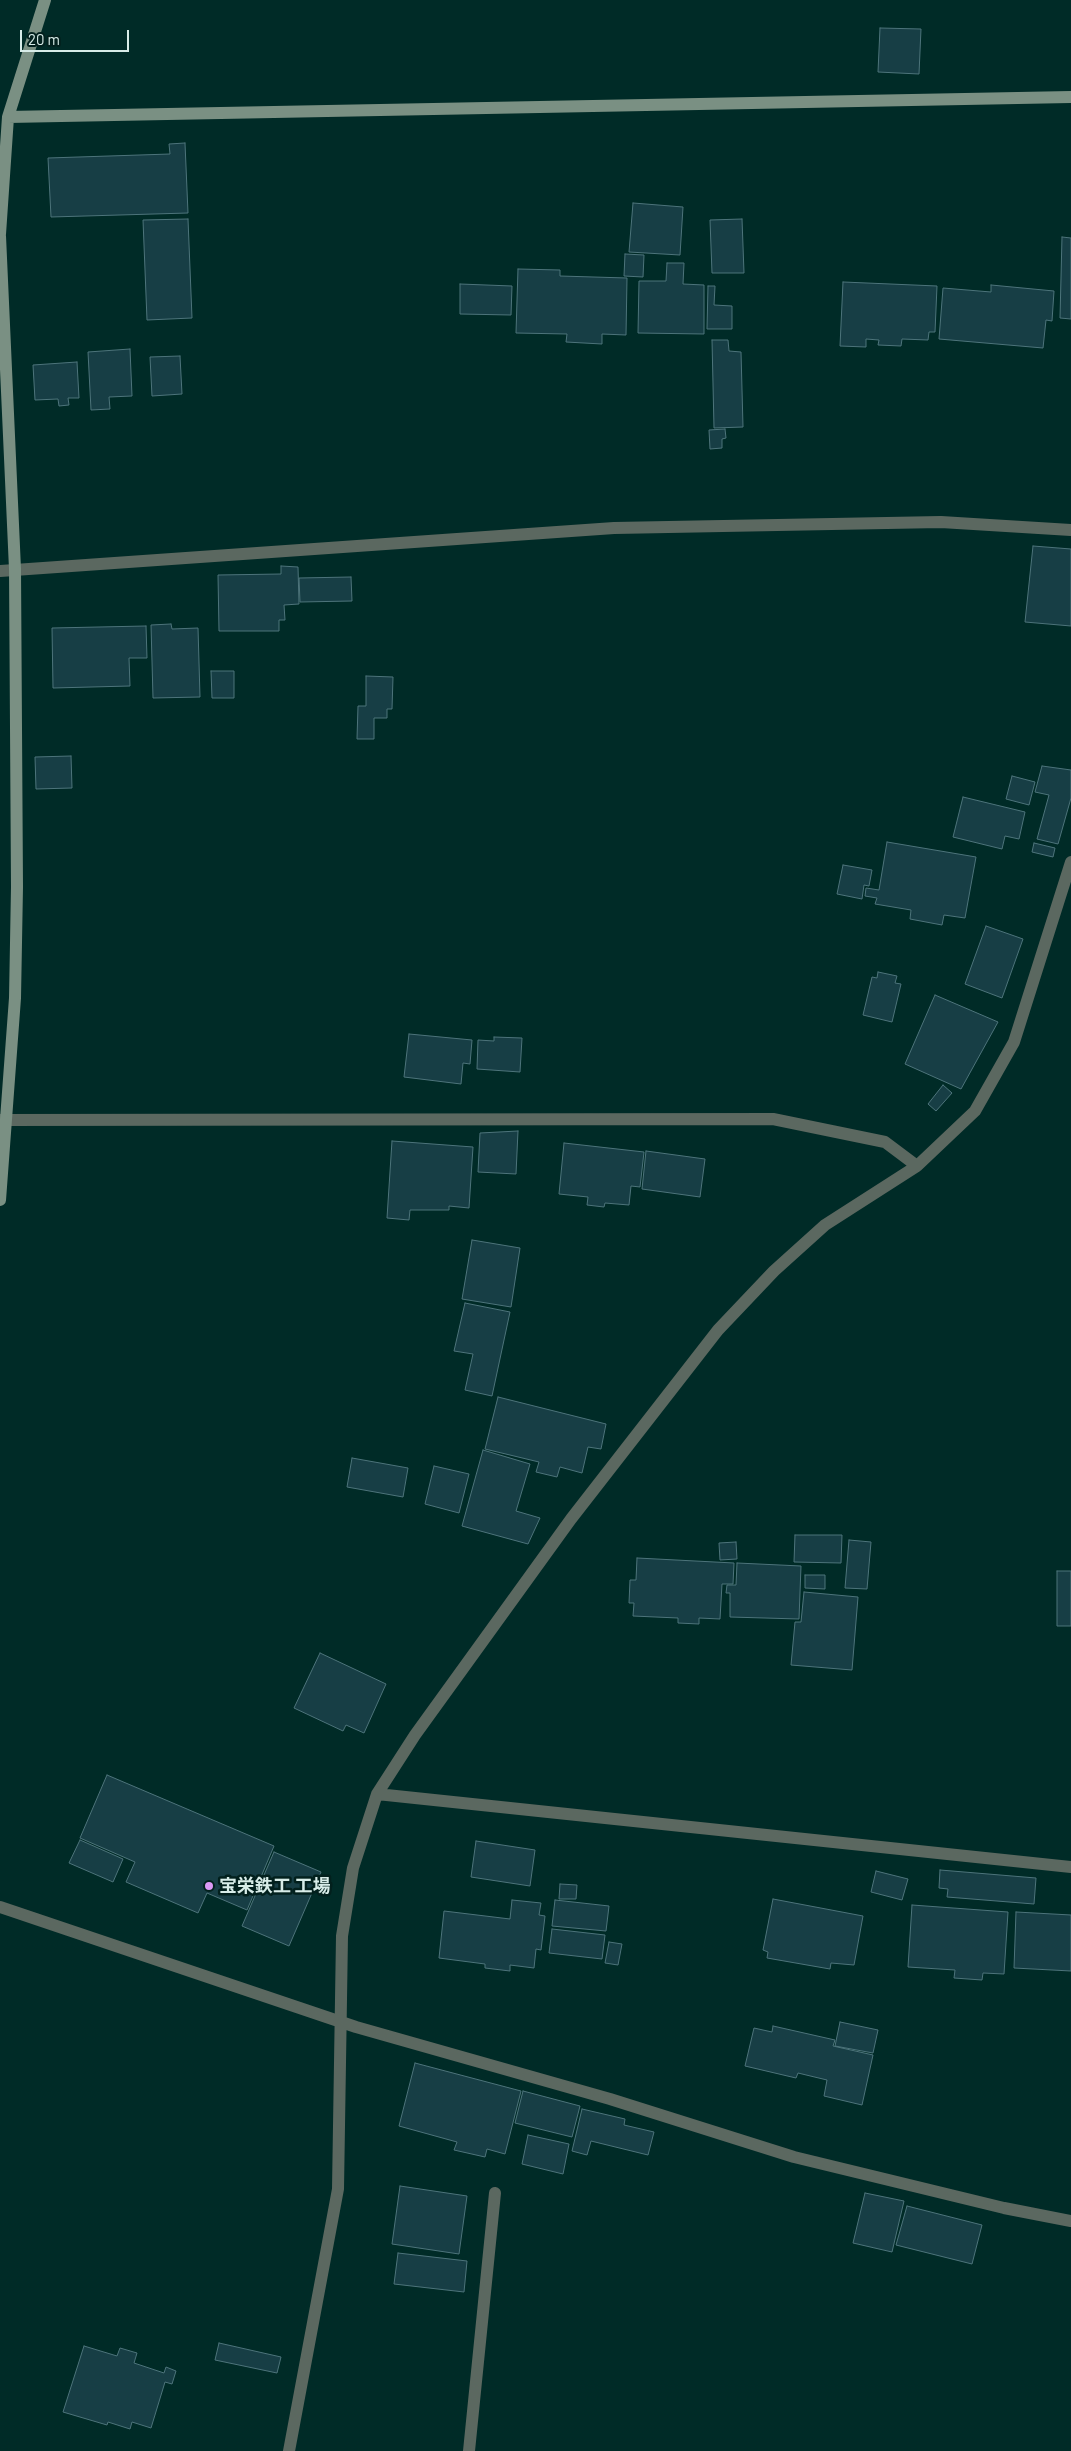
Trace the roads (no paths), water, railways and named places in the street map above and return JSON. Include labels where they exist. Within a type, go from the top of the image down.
[{"type":"street","points":[[0,1200],[3,1120],[14,998],[17,887],[15,569],[0,235],[4,116],[45,0]]},
{"type":"street","points":[[4,116],[1071,97]]},
{"type":"street","points":[[0,571],[614,528],[941,522],[1071,530]]},
{"type":"street","points":[[289,2451],[338,2189],[342,1936],[351,1878],[377,1794],[415,1734],[571,1518],[718,1330],[774,1271],[825,1225],[917,1166],[975,1111],[1014,1042],[1071,862]]},
{"type":"street","points":[[3,1120],[773,1119],[885,1142],[917,1166]]},
{"type":"street","points":[[377,1794],[1071,1867]]},
{"type":"street","points":[[0,1907],[340,2022],[610,2099],[794,2157],[1004,2208],[1071,2221]]},
{"type":"street","points":[[469,2451],[495,2193]]},
{"type":"place","name":"宝栄鉄工 工場","points":[[209,1886]]}]
